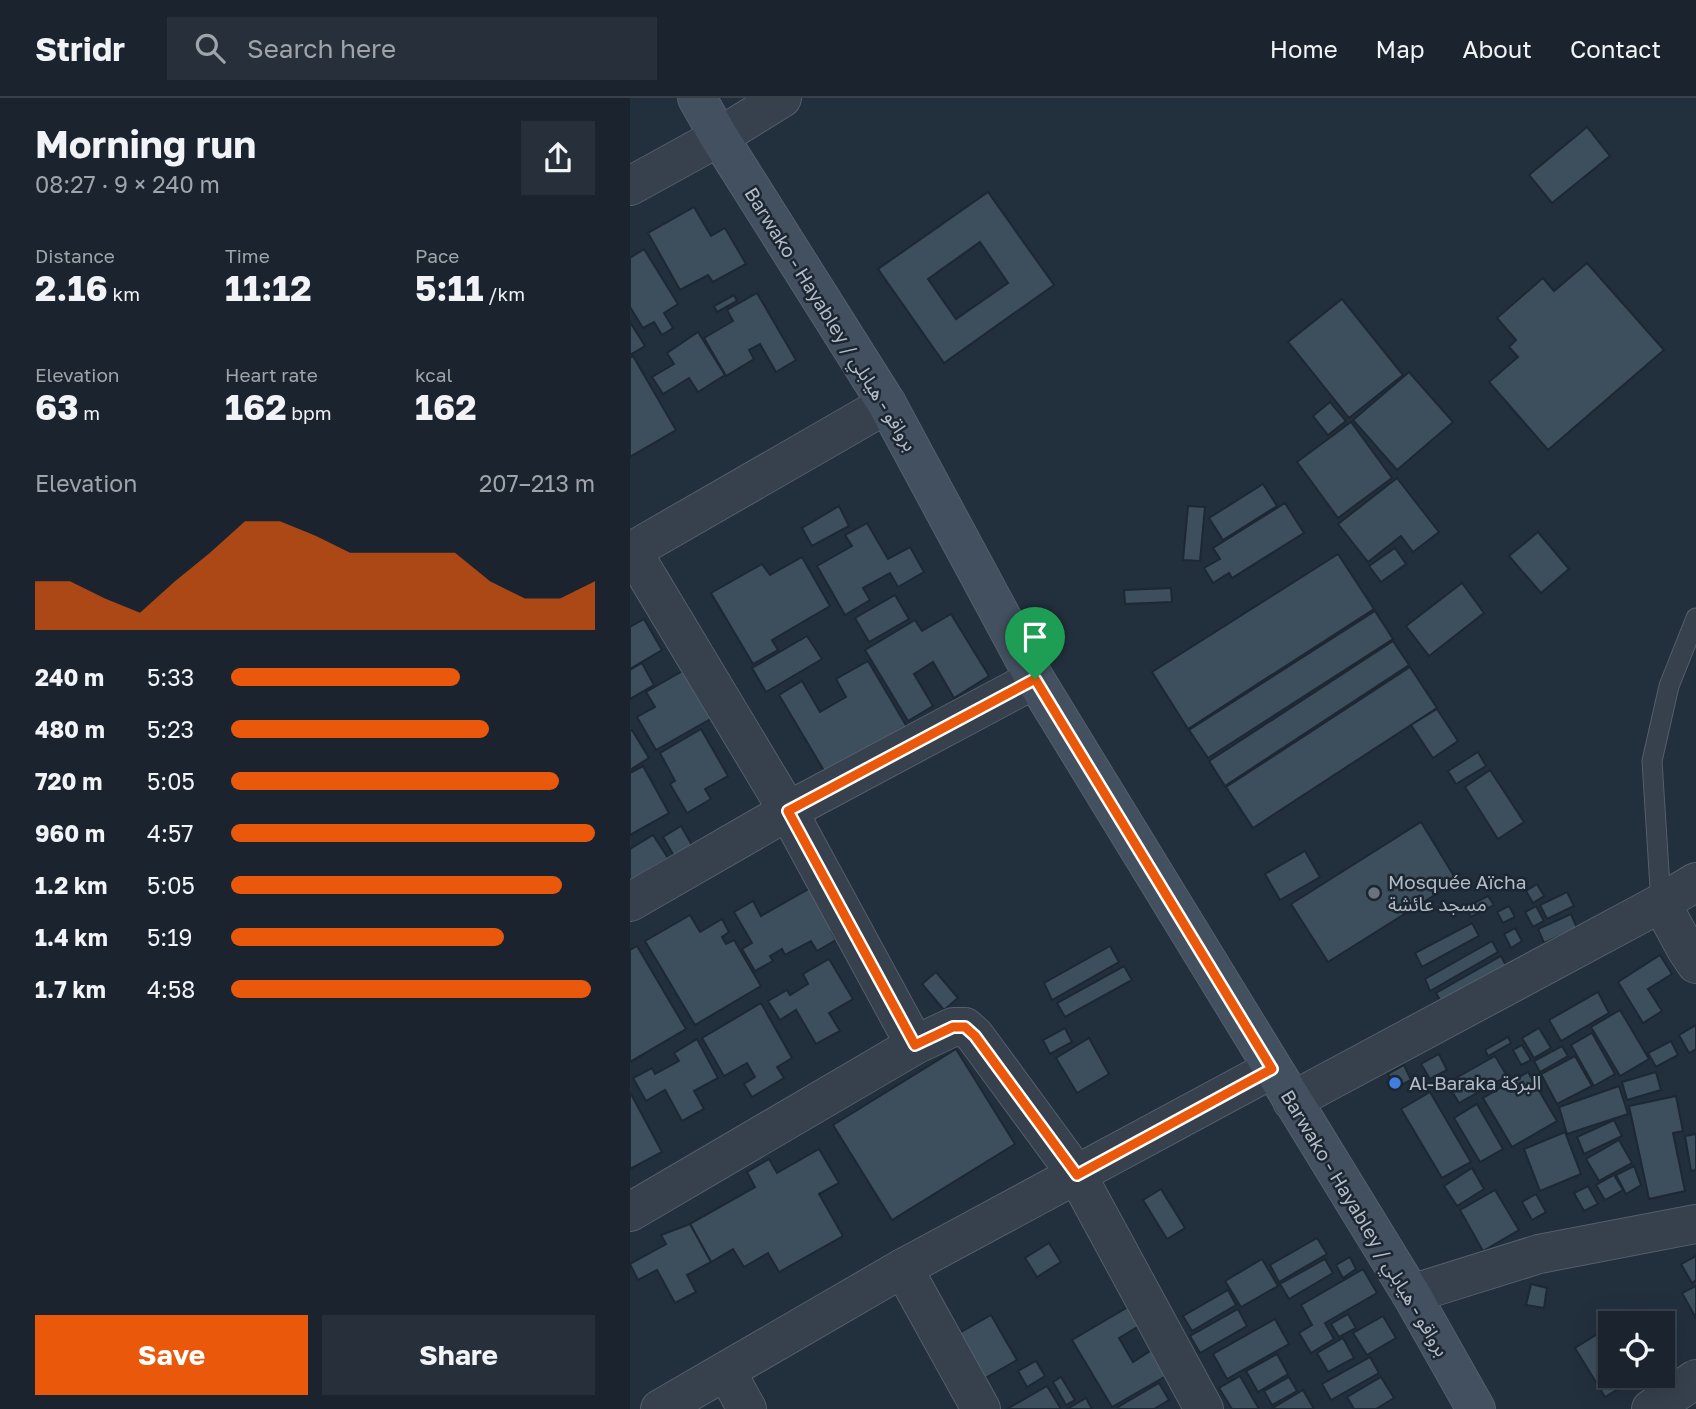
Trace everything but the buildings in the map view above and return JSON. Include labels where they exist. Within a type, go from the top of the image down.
[{"type":"main road","name":"Barwako - Hayabley / برواقو - هيابلي","points":[[698,98],[719,137],[887,404],[1035,679],[1411,1294],[1476,1409]]},
{"type":"street","points":[[630,186],[719,137],[782,98]]},
{"type":"street","points":[[887,404],[631,552],[788,811],[915,1045]]},
{"type":"street","points":[[630,902],[788,811],[1035,679]]},
{"type":"street","points":[[1292,1101],[1696,882]]},
{"type":"street","points":[[1661,903],[1696,964]]},
{"type":"street","points":[[630,1212],[915,1045],[953,1027],[965,1027],[975,1036],[1077,1175],[1204,1409]]},
{"type":"street","points":[[660,1409],[903,1268],[1272,1069]]},
{"type":"street","points":[[1411,1294],[1539,1254],[1696,1224]]},
{"type":"street","points":[[903,1268],[981,1409]]},
{"type":"street","points":[[726,1371],[747,1409]]},
{"type":"street","points":[[1651,1409],[1696,1379]]},
{"type":"lane","points":[[1661,903],[1652,761],[1669,686],[1696,618]]},
{"type":"place","name":"Mosquée Aïcha مسجد عائشة","points":[[1374,893]]},
{"type":"place","name":"Al-Baraka البركة","points":[[1395,1083]]},
{"type":"route","points":[[1035,679],[1272,1069],[1077,1175],[975,1036],[965,1027],[953,1027],[915,1045],[788,811],[1035,679]]}]
